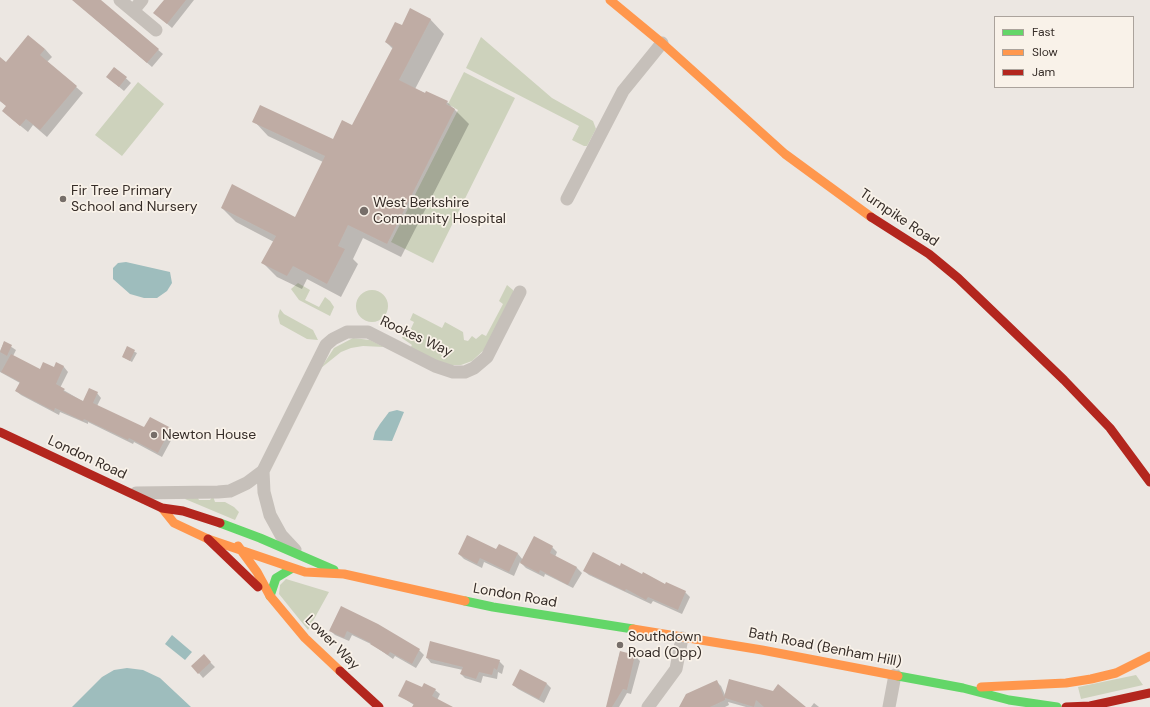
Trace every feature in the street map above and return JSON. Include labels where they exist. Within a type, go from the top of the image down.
[{"type":"main road","name":"Turnpike Road","points":[[610,0],[662,43],[785,154],[858,208],[929,254],[958,278],[1053,370],[1110,428],[1150,482]]},
{"type":"main road","name":"London Road","points":[[0,432],[162,508],[183,511],[216,522],[344,574]]},
{"type":"main road","name":"London Road","points":[[162,508],[174,523],[208,539],[291,569],[305,572],[344,574],[493,607],[682,638]]},
{"type":"main road","name":"Lower Way","points":[[216,522],[244,551],[270,596],[305,638],[379,707]]},
{"type":"main road","name":"Lower Way","points":[[208,539],[251,582],[270,596]]},
{"type":"main road","points":[[270,596],[276,578],[282,573],[291,569]]},
{"type":"main road","name":"Bath Road (Benham Hill)","points":[[682,638],[762,650],[963,688],[1009,700],[1056,707]]},
{"type":"main road","name":"Bath Road (Benham Hill)","points":[[963,688],[1066,683],[1116,673],[1150,656]]},
{"type":"main road","points":[[1066,707],[1090,706],[1150,692]]},
{"type":"street","points":[[120,0],[156,30]]},
{"type":"street","points":[[133,10],[142,0]]},
{"type":"street","points":[[567,199],[623,91],[662,43]]},
{"type":"street","name":"Rookes Way","points":[[129,493],[230,491],[247,483],[263,471],[326,345],[333,339],[347,332],[368,332],[435,366],[453,372],[464,372],[474,368],[488,357],[520,292]]},
{"type":"street","name":"Rookes Way","points":[[263,471],[264,492],[272,519],[281,535],[300,555]]},
{"type":"street","points":[[648,707],[676,669],[682,638]]},
{"type":"street","points":[[889,707],[895,675]]},
{"type":"green space","points":[[481,37],[552,98],[593,121],[596,129],[587,146],[572,140],[579,126],[466,68]]},
{"type":"green space","points":[[464,72],[515,98],[433,263],[391,242],[458,110],[448,104]]},
{"type":"green space","points":[[138,82],[164,104],[122,156],[95,135]]},
{"type":"green space","points":[[298,283],[310,290],[305,300],[319,307],[325,297],[330,301],[334,307],[330,316],[299,300],[291,289]]},
{"type":"green space","points":[[507,285],[513,290],[513,294],[485,349],[472,361],[461,365],[450,365],[439,362],[410,348],[412,345],[402,338],[403,333],[408,335],[414,322],[410,320],[413,313],[442,328],[445,322],[463,332],[464,340],[468,341],[472,336],[476,339],[482,334],[486,336],[503,304],[499,301]]},
{"type":"green space","points":[[375,290],[381,292],[386,297],[388,306],[386,315],[381,320],[369,322],[363,320],[358,315],[356,303],[358,297],[363,292]]},
{"type":"green space","points":[[280,309],[284,314],[313,330],[318,340],[307,339],[280,324],[278,316]]},
{"type":"green space","points":[[353,338],[370,340],[384,347],[363,346],[351,348],[341,352],[321,368],[334,348]]},
{"type":"green space","points":[[197,496],[199,500],[210,500],[213,496],[215,502],[225,502],[234,507],[239,512],[235,520],[185,499],[186,497]]},
{"type":"green space","points":[[286,579],[329,592],[308,630],[279,594],[280,585]]},
{"type":"green space","points":[[1136,675],[1143,685],[1081,699],[1078,687]]},
{"type":"water","points":[[126,262],[170,272],[172,283],[167,291],[157,298],[144,298],[130,294],[113,279],[113,268],[118,263]]},
{"type":"water","points":[[397,410],[404,412],[392,441],[373,440],[375,432],[389,412]]},
{"type":"water","points":[[172,635],[192,652],[185,660],[165,644]]},
{"type":"water","points":[[127,668],[143,670],[160,678],[191,707],[72,707],[102,677],[114,670]]},
{"type":"building","points":[[72,0],[101,0],[159,49],[147,63]]},
{"type":"building","points":[[164,0],[186,0],[167,24],[153,13]]},
{"type":"building","points":[[410,8],[431,19],[399,80],[425,93],[426,91],[448,101],[446,104],[455,109],[387,244],[348,225],[338,246],[345,249],[327,284],[293,266],[287,276],[261,263],[276,236],[221,208],[232,184],[295,217],[325,156],[252,122],[260,105],[333,139],[342,120],[352,125],[393,47],[385,42],[395,22],[402,25]]},
{"type":"building","points":[[28,35],[45,49],[40,55],[77,86],[40,130],[26,119],[20,126],[2,111],[6,106],[0,101],[0,57],[6,62]]},
{"type":"building","points":[[114,67],[127,77],[119,87],[106,77]]},
{"type":"building","points":[[4,341],[12,345],[7,356],[0,352]]},
{"type":"building","points":[[127,346],[135,350],[130,361],[122,357]]},
{"type":"building","points":[[11,354],[40,369],[43,362],[54,367],[56,362],[64,366],[56,384],[65,389],[63,391],[83,401],[89,388],[98,392],[93,403],[144,427],[150,417],[171,428],[158,453],[129,438],[128,440],[84,419],[83,421],[55,408],[54,411],[15,391],[20,382],[1,372]]},
{"type":"building","points":[[467,535],[496,549],[499,544],[518,553],[509,572],[480,558],[477,564],[458,554]]},
{"type":"building","points":[[534,536],[553,546],[550,553],[577,567],[568,585],[540,570],[539,573],[520,563]]},
{"type":"building","points":[[593,552],[620,566],[621,563],[642,574],[643,572],[665,584],[666,582],[686,591],[678,610],[648,597],[646,600],[626,589],[625,591],[583,571]]},
{"type":"building","points":[[341,606],[378,624],[420,649],[412,664],[390,652],[388,655],[370,644],[371,643],[347,631],[344,638],[329,631]]},
{"type":"building","points":[[430,641],[500,660],[497,670],[494,668],[492,675],[479,672],[476,679],[460,674],[463,667],[426,658]]},
{"type":"building","points":[[620,651],[635,655],[627,690],[623,689],[612,707],[606,707]]},
{"type":"building","points":[[204,654],[211,662],[198,674],[191,666]]},
{"type":"building","points":[[520,669],[547,683],[539,699],[512,685]]},
{"type":"building","points":[[729,679],[773,691],[778,684],[806,707],[764,707],[756,700],[754,707],[725,698],[725,700],[710,707],[679,707],[686,694],[717,680],[724,697]]},
{"type":"building","points":[[406,680],[422,687],[424,683],[436,689],[432,696],[453,707],[412,707],[414,704],[398,696]]},
{"type":"traffic: fast","points":[[220,523],[260,538],[334,570]]},
{"type":"traffic: fast","points":[[270,596],[276,578],[291,569]]},
{"type":"traffic: fast","points":[[465,601],[493,607],[633,629]]},
{"type":"traffic: fast","points":[[898,676],[963,688],[1009,700],[1057,707]]},
{"type":"traffic: slow","points":[[610,0],[662,43],[785,154],[871,217]]},
{"type":"traffic: slow","points":[[162,508],[174,523],[208,539],[305,572],[344,574],[465,601]]},
{"type":"traffic: slow","points":[[238,546],[257,572],[270,596],[305,638],[340,671]]},
{"type":"traffic: slow","points":[[633,629],[762,650],[898,676]]},
{"type":"traffic: slow","points":[[981,687],[1066,683],[1091,679],[1116,673],[1150,656]]},
{"type":"traffic: jam","points":[[871,217],[929,254],[958,278],[1064,380],[1110,428],[1150,482]]},
{"type":"traffic: jam","points":[[0,432],[162,508],[183,511],[220,523]]},
{"type":"traffic: jam","points":[[208,539],[258,587]]},
{"type":"traffic: jam","points":[[340,671],[379,707]]},
{"type":"traffic: jam","points":[[1066,707],[1090,706],[1150,693]]},
{"type":"place","name":"Fir Tree Primary School and Nursery","points":[[63,199]]},
{"type":"place","name":"West Berkshire Community Hospital","points":[[364,211]]},
{"type":"place","name":"Newton House","points":[[154,435]]},
{"type":"place","name":"Southdown Road (Opp)","points":[[620,645]]}]
